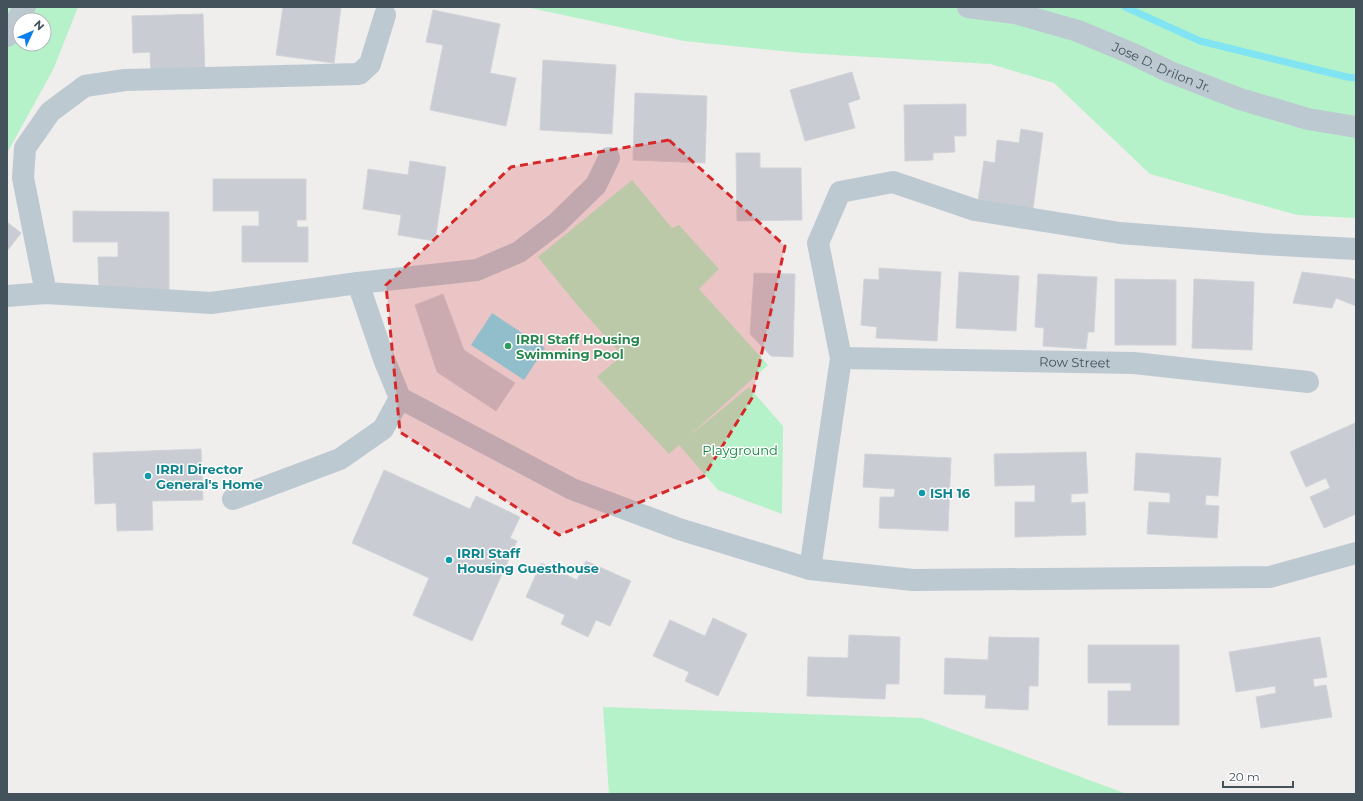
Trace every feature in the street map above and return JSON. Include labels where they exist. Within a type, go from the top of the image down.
[{"type":"street","points":[[7,36],[25,7]]},
{"type":"street","name":"Jose D. Drilon Jr.","points":[[968,7],[1015,13],[1078,31],[1135,55],[1170,72],[1240,100],[1308,119],[1356,127]]},
{"type":"street","points":[[46,293],[23,178],[25,148],[50,112],[85,86],[125,80],[359,74],[370,64],[385,15]]},
{"type":"street","points":[[7,296],[46,293],[211,303],[358,283],[477,270],[519,252],[557,223],[596,185],[609,158]]},
{"type":"street","points":[[810,569],[841,358],[818,243],[840,192],[893,182],[975,210],[1120,233],[1262,244],[1356,249]]},
{"type":"street","points":[[358,283],[384,359],[400,398],[572,489],[679,529],[810,569],[913,580],[1270,577],[1356,553]]},
{"type":"street","name":"Row Street","points":[[841,358],[1134,363],[1308,382]]},
{"type":"street","points":[[233,499],[340,459],[383,429],[400,398]]},
{"type":"highlighted area","points":[[669,140],[785,246],[752,398],[704,476],[559,535],[400,432],[386,285],[511,167]]},
{"type":"green space","points":[[7,7],[78,7],[53,70],[7,153]]},
{"type":"green space","points":[[526,7],[1356,7],[1356,218],[1297,215],[1150,174],[1054,83],[990,64],[802,53],[684,41]]},
{"type":"green space","name":"Playground","points":[[632,180],[672,228],[679,225],[719,269],[699,289],[768,365],[688,437],[749,387],[783,426],[782,514],[718,490],[679,445],[669,454],[597,377],[622,355],[578,306],[538,257]]},
{"type":"green space","points":[[603,707],[922,718],[1127,794],[609,794]]},
{"type":"water","name":"IRRI Staff Housing Swimming Pool","points":[[492,313],[545,348],[524,380],[471,345]]},
{"type":"building","points":[[283,7],[341,7],[334,63],[276,55]]},
{"type":"building","points":[[433,10],[500,24],[490,73],[516,78],[506,126],[430,110],[443,45],[426,42]]},
{"type":"building","points":[[203,14],[205,74],[151,76],[150,52],[133,53],[132,16]]},
{"type":"building","points":[[543,60],[616,65],[612,134],[540,130]]},
{"type":"building","points":[[852,72],[860,99],[848,103],[855,128],[805,141],[790,90]]},
{"type":"building","points":[[635,93],[707,96],[705,163],[633,160]]},
{"type":"building","points":[[966,104],[966,136],[954,136],[955,152],[933,153],[933,160],[905,161],[904,105]]},
{"type":"building","points":[[1021,129],[1043,133],[1033,209],[978,201],[984,161],[995,163],[997,140],[1019,143]]},
{"type":"building","points":[[736,153],[760,153],[760,168],[801,168],[802,220],[737,221]]},
{"type":"building","points":[[410,161],[446,167],[435,241],[398,235],[401,215],[363,209],[368,169],[408,175]]},
{"type":"building","points":[[213,179],[306,179],[306,220],[297,220],[297,227],[308,227],[308,262],[242,262],[242,226],[259,226],[259,211],[213,211]]},
{"type":"building","points":[[73,211],[169,212],[169,297],[99,296],[98,257],[118,257],[118,242],[73,242]]},
{"type":"building","points":[[7,222],[21,233],[7,251]]},
{"type":"building","points":[[879,268],[941,272],[937,341],[876,338],[877,327],[861,325],[864,279],[879,280]]},
{"type":"building","points":[[959,272],[1019,276],[1016,331],[956,328]]},
{"type":"building","points":[[1302,272],[1356,280],[1356,306],[1336,298],[1332,308],[1293,303]]},
{"type":"building","points":[[754,273],[795,274],[793,357],[771,356],[750,334]]},
{"type":"building","points":[[1038,274],[1097,277],[1094,332],[1088,332],[1086,349],[1043,346],[1044,328],[1035,327]]},
{"type":"building","points":[[1115,279],[1176,280],[1176,345],[1115,345]]},
{"type":"building","points":[[1194,279],[1254,282],[1252,350],[1192,348]]},
{"type":"building","points":[[443,294],[464,350],[515,383],[496,411],[437,372],[415,305]]},
{"type":"building","points":[[1355,423],[1356,514],[1324,528],[1310,497],[1330,488],[1326,478],[1306,487],[1290,452]]},
{"type":"building","name":"IRRI Director General's Home","points":[[201,449],[203,500],[152,501],[153,530],[117,531],[116,503],[95,504],[93,453]]},
{"type":"building","points":[[1086,452],[1088,493],[1071,494],[1071,503],[1085,502],[1086,535],[1015,537],[1015,502],[1035,502],[1035,485],[995,486],[994,454]]},
{"type":"building","points":[[1136,453],[1221,458],[1218,496],[1206,495],[1205,505],[1219,506],[1217,538],[1147,534],[1149,502],[1170,503],[1170,493],[1134,490]]},
{"type":"building","name":"ISH 16","points":[[865,454],[951,458],[948,531],[879,528],[880,497],[894,497],[895,489],[863,487]]},
{"type":"building","name":"IRRI Staff Housing Guesthouse","points":[[384,470],[470,509],[476,496],[520,517],[510,538],[517,541],[472,641],[413,615],[429,578],[352,543]]},
{"type":"building","points":[[586,561],[631,581],[610,626],[596,620],[588,637],[561,624],[565,615],[526,597],[541,563],[577,580]]},
{"type":"building","points":[[713,618],[747,634],[718,696],[685,681],[689,672],[653,656],[670,620],[705,636]]},
{"type":"building","points":[[849,635],[900,637],[899,684],[886,684],[885,699],[807,696],[808,657],[848,658]]},
{"type":"building","points":[[989,637],[1039,638],[1038,686],[1029,686],[1028,710],[985,708],[986,695],[944,694],[945,658],[988,660]]},
{"type":"building","points":[[1320,637],[1327,677],[1313,679],[1314,687],[1326,685],[1332,717],[1261,728],[1256,697],[1276,693],[1275,686],[1236,692],[1229,652]]},
{"type":"building","points":[[1088,645],[1179,645],[1179,725],[1108,725],[1108,691],[1131,691],[1131,683],[1088,683]]},
{"type":"waterway","points":[[1125,7],[1200,41],[1356,78]]},
{"type":"place","name":"IRRI Staff Housing Swimming Pool","points":[[508,346]]},
{"type":"place","name":"IRRI Director General's Home","points":[[148,476]]},
{"type":"place","name":"ISH 16","points":[[922,493]]},
{"type":"place","name":"IRRI Staff Housing Guesthouse","points":[[449,560]]}]
